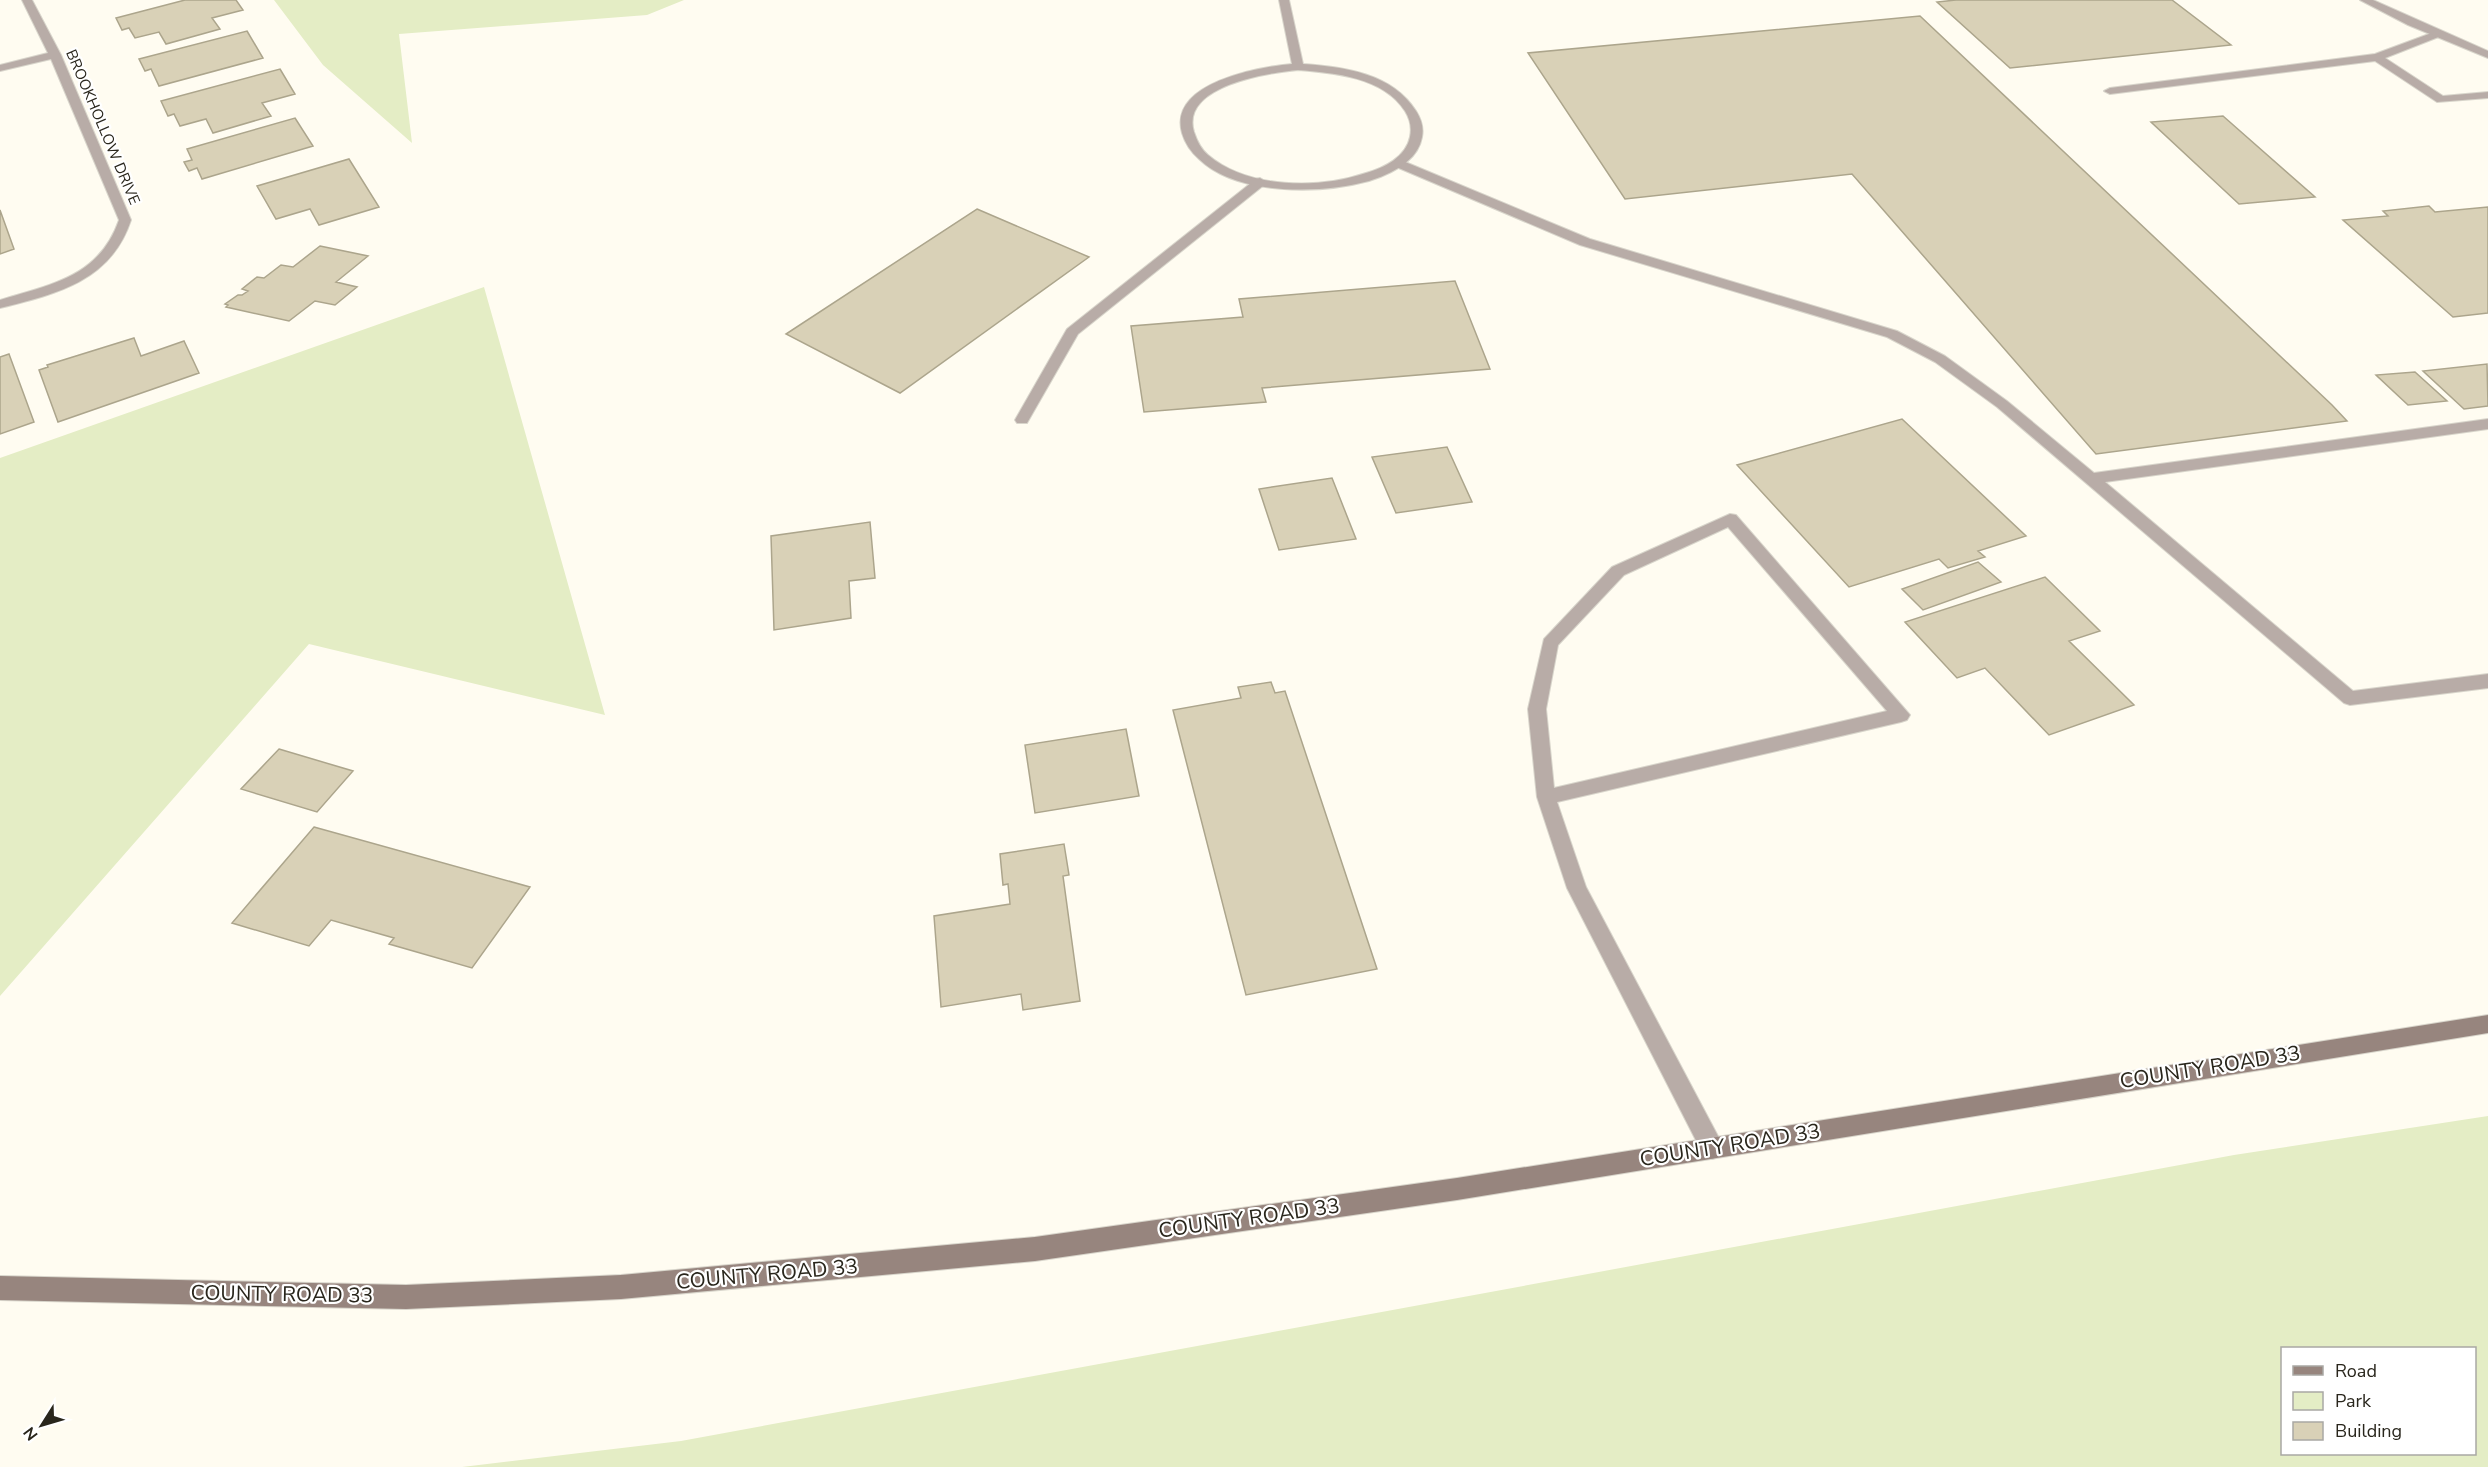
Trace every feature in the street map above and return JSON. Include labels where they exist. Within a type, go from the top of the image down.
[{"type":"street","name":"BROOKHOLLOW DRIVE","points":[[0,304],[61,285],[84,275],[100,264],[113,250],[122,236],[125,220],[55,55],[27,0]]},
{"type":"street","points":[[1284,0],[1298,67]]},
{"type":"street","points":[[2365,0],[2488,55]]},
{"type":"street","points":[[2110,91],[2377,57],[2437,34]]},
{"type":"street","points":[[0,68],[55,55]]},
{"type":"street","points":[[2377,57],[2441,100],[2488,95]]},
{"type":"street","points":[[1298,67],[1333,70],[1358,75],[1382,86],[1411,110],[1417,125],[1417,138],[1398,163],[1378,174],[1329,186],[1297,187],[1260,182],[1241,178],[1204,157],[1191,142],[1186,125],[1189,111],[1197,99],[1227,81],[1248,73],[1274,68],[1298,67]]},
{"type":"street","points":[[1398,163],[1585,242],[1892,334],[1940,359],[1994,397],[2350,698],[2488,681]]},
{"type":"street","points":[[1022,420],[1072,332],[1260,182]]},
{"type":"street","points":[[2091,479],[2488,424]]},
{"type":"street","points":[[1546,797],[1901,715],[1730,519],[1618,571],[1550,643],[1537,709],[1546,797],[1577,888],[1712,1148]]},
{"type":"street","name":"COUNTY ROAD 33","points":[[0,1288],[406,1297],[621,1287],[1035,1249],[1457,1189],[2488,1024]]},
{"type":"green space","points":[[274,0],[684,0],[647,15],[399,34],[412,143],[323,65]]},
{"type":"green space","points":[[484,287],[605,715],[309,644],[0,996],[0,458]]},
{"type":"green space","points":[[2488,1116],[2488,1467],[462,1467],[681,1441],[2234,1155]]},
{"type":"building","points":[[185,0],[236,0],[243,10],[212,18],[220,29],[166,44],[159,32],[135,38],[129,28],[122,30],[116,18]]},
{"type":"building","points":[[1956,0],[2172,0],[2231,45],[2010,68],[1937,2]]},
{"type":"building","points":[[1920,16],[2347,421],[2096,454],[1852,174],[1625,199],[1528,53]]},
{"type":"building","points":[[247,31],[263,58],[159,86],[151,69],[145,71],[139,59]]},
{"type":"building","points":[[280,69],[295,94],[262,103],[271,116],[213,133],[206,119],[180,126],[174,114],[168,116],[161,101]]},
{"type":"building","points":[[2223,116],[2315,197],[2239,204],[2151,122]]},
{"type":"building","points":[[295,118],[313,146],[202,179],[197,168],[189,171],[184,162],[192,160],[187,149]]},
{"type":"building","points":[[349,159],[379,207],[319,225],[310,209],[276,219],[257,186]]},
{"type":"building","points":[[2429,206],[2435,212],[2488,207],[2488,313],[2453,317],[2343,220],[2388,216],[2383,211]]},
{"type":"building","points":[[977,209],[1089,257],[900,393],[786,334]]},
{"type":"building","points":[[0,210],[14,249],[0,254]]},
{"type":"building","points":[[320,246],[368,256],[336,282],[357,287],[335,305],[315,301],[289,321],[226,307],[228,305],[225,304],[248,291],[242,289],[257,277],[264,278],[281,265],[293,267]]},
{"type":"building","points":[[1455,281],[1490,369],[1262,388],[1266,402],[1144,412],[1131,326],[1243,317],[1239,299]]},
{"type":"building","points":[[134,338],[141,356],[184,341],[199,373],[58,422],[39,370],[48,367],[47,365]]},
{"type":"building","points":[[9,354],[34,422],[0,434],[0,357]]},
{"type":"building","points":[[2487,364],[2488,406],[2464,409],[2423,371]]},
{"type":"building","points":[[2415,372],[2447,401],[2408,405],[2376,375]]},
{"type":"building","points":[[1902,419],[2026,536],[1978,551],[1985,557],[1948,568],[1939,559],[1849,587],[1737,465]]},
{"type":"building","points":[[1447,447],[1472,502],[1396,513],[1372,457]]},
{"type":"building","points":[[1332,478],[1356,539],[1279,550],[1259,489]]},
{"type":"building","points":[[870,522],[875,578],[849,581],[851,618],[774,630],[771,536]]},
{"type":"building","points":[[1978,562],[2001,582],[1923,610],[1902,589]]},
{"type":"building","points":[[2045,577],[2100,631],[2069,641],[2134,705],[2049,735],[1985,668],[1957,678],[1905,622]]},
{"type":"building","points":[[1271,682],[1275,693],[1285,691],[1377,969],[1246,995],[1173,710],[1241,698],[1238,687]]},
{"type":"building","points":[[1126,729],[1139,796],[1035,813],[1025,745]]},
{"type":"building","points":[[279,749],[353,771],[317,812],[241,789]]},
{"type":"building","points":[[314,827],[530,887],[472,968],[389,944],[394,938],[331,920],[309,946],[232,923]]},
{"type":"building","points":[[1064,844],[1069,875],[1063,876],[1080,1001],[1023,1010],[1021,994],[941,1007],[934,916],[1010,904],[1008,884],[1003,885],[1000,854]]}]
